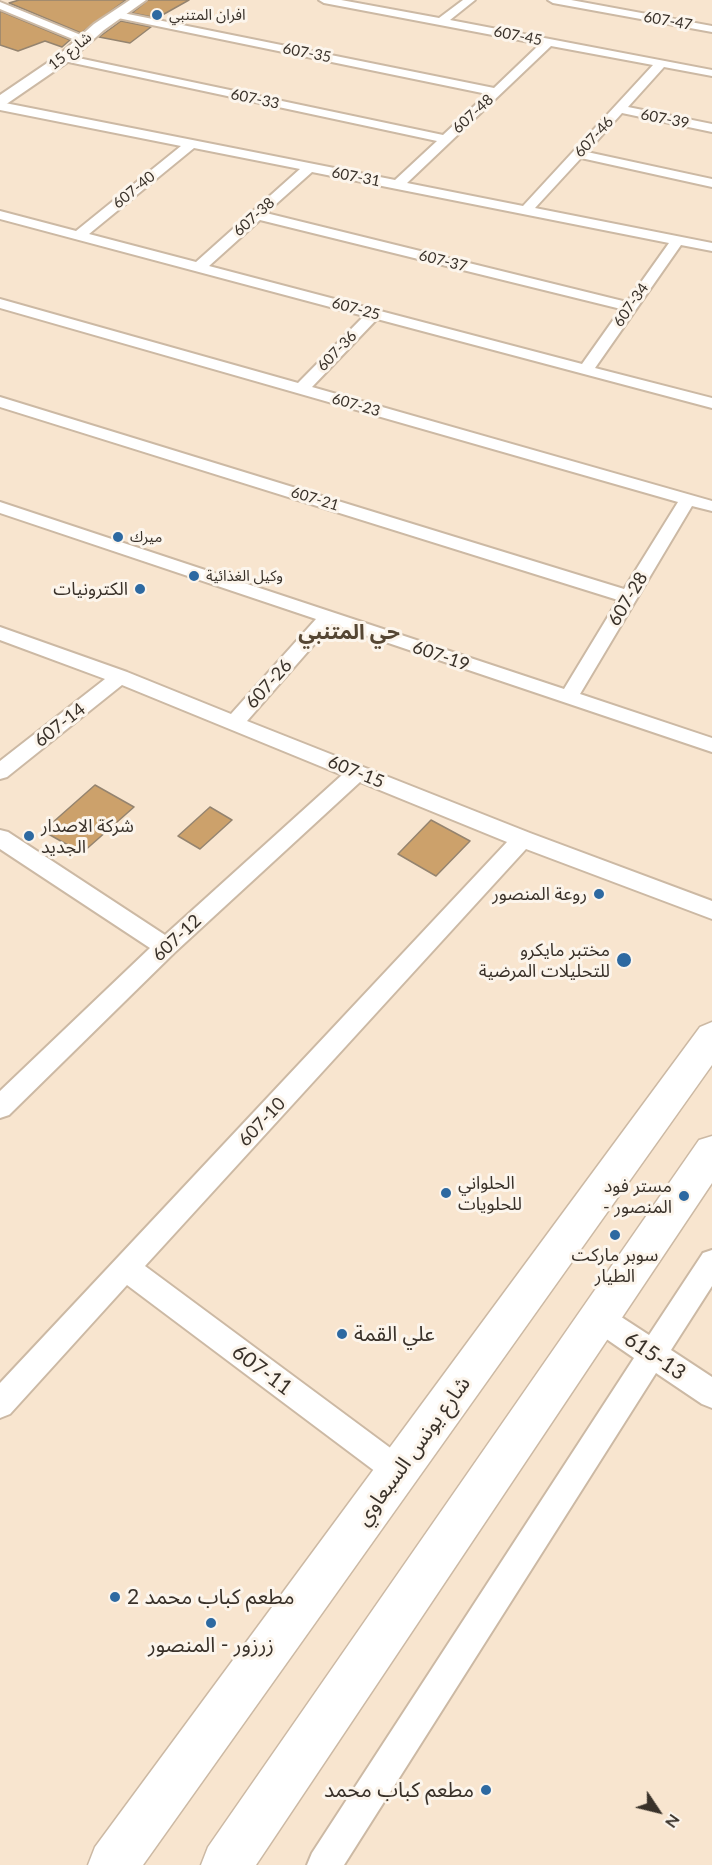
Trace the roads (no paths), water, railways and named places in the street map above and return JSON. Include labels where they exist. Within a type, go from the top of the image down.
[{"type":"main road","name":"شارع يونس السبعاوي","points":[[113,1865],[712,1037]]},
{"type":"main road","points":[[226,1865],[712,1152]]},
{"type":"street","name":"شارع 15","points":[[0,104],[139,0]]},
{"type":"street","name":"607-45","points":[[324,0],[712,73]]},
{"type":"street","points":[[441,22],[470,0]]},
{"type":"street","name":"607-47","points":[[559,0],[712,29]]},
{"type":"street","points":[[0,5],[84,40]]},
{"type":"street","points":[[650,18],[662,6]]},
{"type":"street","name":"607-35","points":[[118,15],[497,92]]},
{"type":"street","name":"607-48","points":[[397,185],[549,42]]},
{"type":"street","name":"607-33","points":[[64,58],[446,139]]},
{"type":"street","name":"607-46","points":[[526,210],[662,63]]},
{"type":"street","name":"607-31","points":[[0,104],[712,248]]},
{"type":"street","name":"607-39","points":[[619,109],[712,128]]},
{"type":"street","name":"607-40","points":[[78,236],[191,144]]},
{"type":"street","points":[[578,154],[712,183]]},
{"type":"street","name":"607-38","points":[[198,268],[310,167]]},
{"type":"street","name":"607-25","points":[[0,215],[712,403]]},
{"type":"street","name":"607-37","points":[[256,215],[630,307]]},
{"type":"street","name":"607-34","points":[[586,370],[677,241]]},
{"type":"street","name":"607-23","points":[[0,303],[712,506]]},
{"type":"street","name":"607-36","points":[[301,389],[374,314]]},
{"type":"street","name":"607-21","points":[[0,402],[629,597]]},
{"type":"street","name":"607-28","points":[[568,698],[688,499]]},
{"type":"street","name":"607-19","points":[[0,507],[712,745]]},
{"type":"street","name":"607-26","points":[[234,723],[328,617]]},
{"type":"street","name":"607-15","points":[[0,633],[120,677],[522,839],[712,910]]},
{"type":"street","name":"607-14","points":[[0,772],[120,677]]},
{"type":"street","name":"607-12","points":[[0,1107],[166,947],[357,773]]},
{"type":"street","points":[[0,838],[166,947]]},
{"type":"street","name":"607-10","points":[[0,1404],[522,839]]},
{"type":"street","points":[[324,1865],[712,1262]]},
{"type":"street","name":"607-11","points":[[126,1269],[398,1471]]},
{"type":"street","name":"615-13","points":[[599,1318],[712,1394]]},
{"type":"place","name":"افران المتنبي","points":[[157,15]]},
{"type":"place","name":"ميرك","points":[[118,537]]},
{"type":"place","name":"وكيل الغذائية","points":[[194,576]]},
{"type":"place","name":"الكترونيات","points":[[140,589]]},
{"type":"place","name":"شركة الاصدار الجديد","points":[[29,836]]},
{"type":"place","name":"روعة المنصور","points":[[599,894]]},
{"type":"place","name":"مختبر مايكرو للتحليلات المرضية","points":[[624,960]]},
{"type":"place","name":"الحلواني للحلويات","points":[[446,1193]]},
{"type":"place","name":"مستر فود - المنصور","points":[[684,1196]]},
{"type":"place","name":"سوبر ماركت الطيار","points":[[615,1235]]},
{"type":"place","name":"علي القمة","points":[[342,1334]]},
{"type":"place","name":"مطعم كباب محمد 2","points":[[115,1597]]},
{"type":"place","name":"زرزور - المنصور","points":[[211,1623]]},
{"type":"place","name":"مطعم كباب محمد","points":[[486,1790]]},
{"type":"district","name":"حي المتنبي","points":[[349,632]]}]
